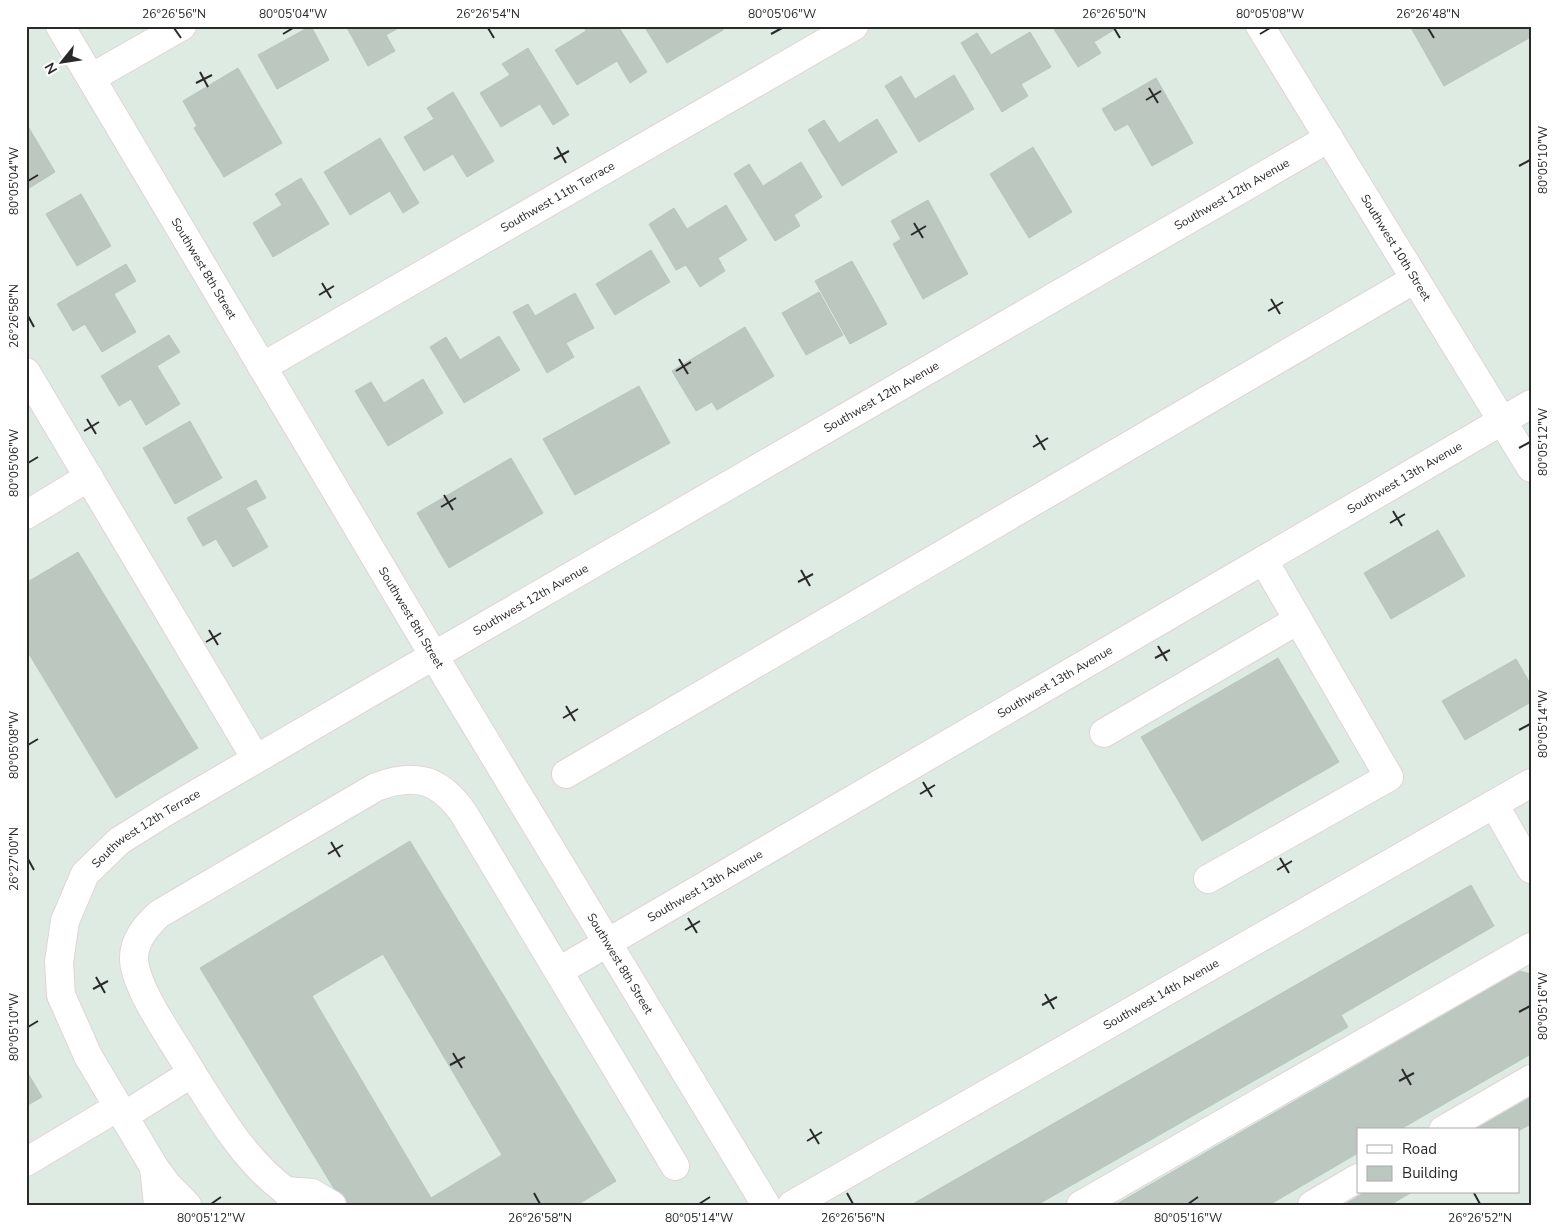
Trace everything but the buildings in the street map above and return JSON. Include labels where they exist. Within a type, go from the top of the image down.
[{"type":"street","name":"Southwest 8th Street","points":[[60,26],[434,656],[766,1205]]},
{"type":"street","points":[[91,78],[182,26]]},
{"type":"street","name":"Southwest 11th Terrace","points":[[262,367],[854,26]]},
{"type":"street","name":"Southwest 10th Street","points":[[1260,26],[1531,468]]},
{"type":"street","name":"Southwest 12th Avenue","points":[[434,656],[1329,138]]},
{"type":"street","points":[[566,774],[1415,279]]},
{"type":"street","points":[[26,372],[256,759]]},
{"type":"street","name":"Southwest 13th Avenue","points":[[560,971],[1531,404]]},
{"type":"street","points":[[26,514],[89,477]]},
{"type":"street","points":[[1208,879],[1389,777],[1264,561]]},
{"type":"street","points":[[1104,733],[1298,620]]},
{"type":"street","name":"Southwest 12th Terrace","points":[[187,1205],[168,1186],[121,1112],[88,1056],[61,995],[59,962],[65,921],[84,874],[119,841],[434,656]]},
{"type":"street","points":[[332,1205],[312,1193],[290,1198],[266,1176],[215,1108],[192,1073],[139,982],[134,959],[138,940],[147,925],[160,914],[376,787],[397,779],[415,778],[436,785],[452,796],[560,971],[675,1166]]},
{"type":"street","name":"Southwest 14th Avenue","points":[[792,1205],[1531,783]]},
{"type":"street","points":[[1494,804],[1531,869]]},
{"type":"street","points":[[1081,1205],[1531,948]]},
{"type":"street","points":[[26,1162],[192,1073]]},
{"type":"street","points":[[1446,1128],[1531,1079]]},
{"type":"street","name":"Southwest 12th Terrace","points":[[154,1166],[158,1205]]},
{"type":"street","points":[[1312,1205],[1357,1179]]}]
